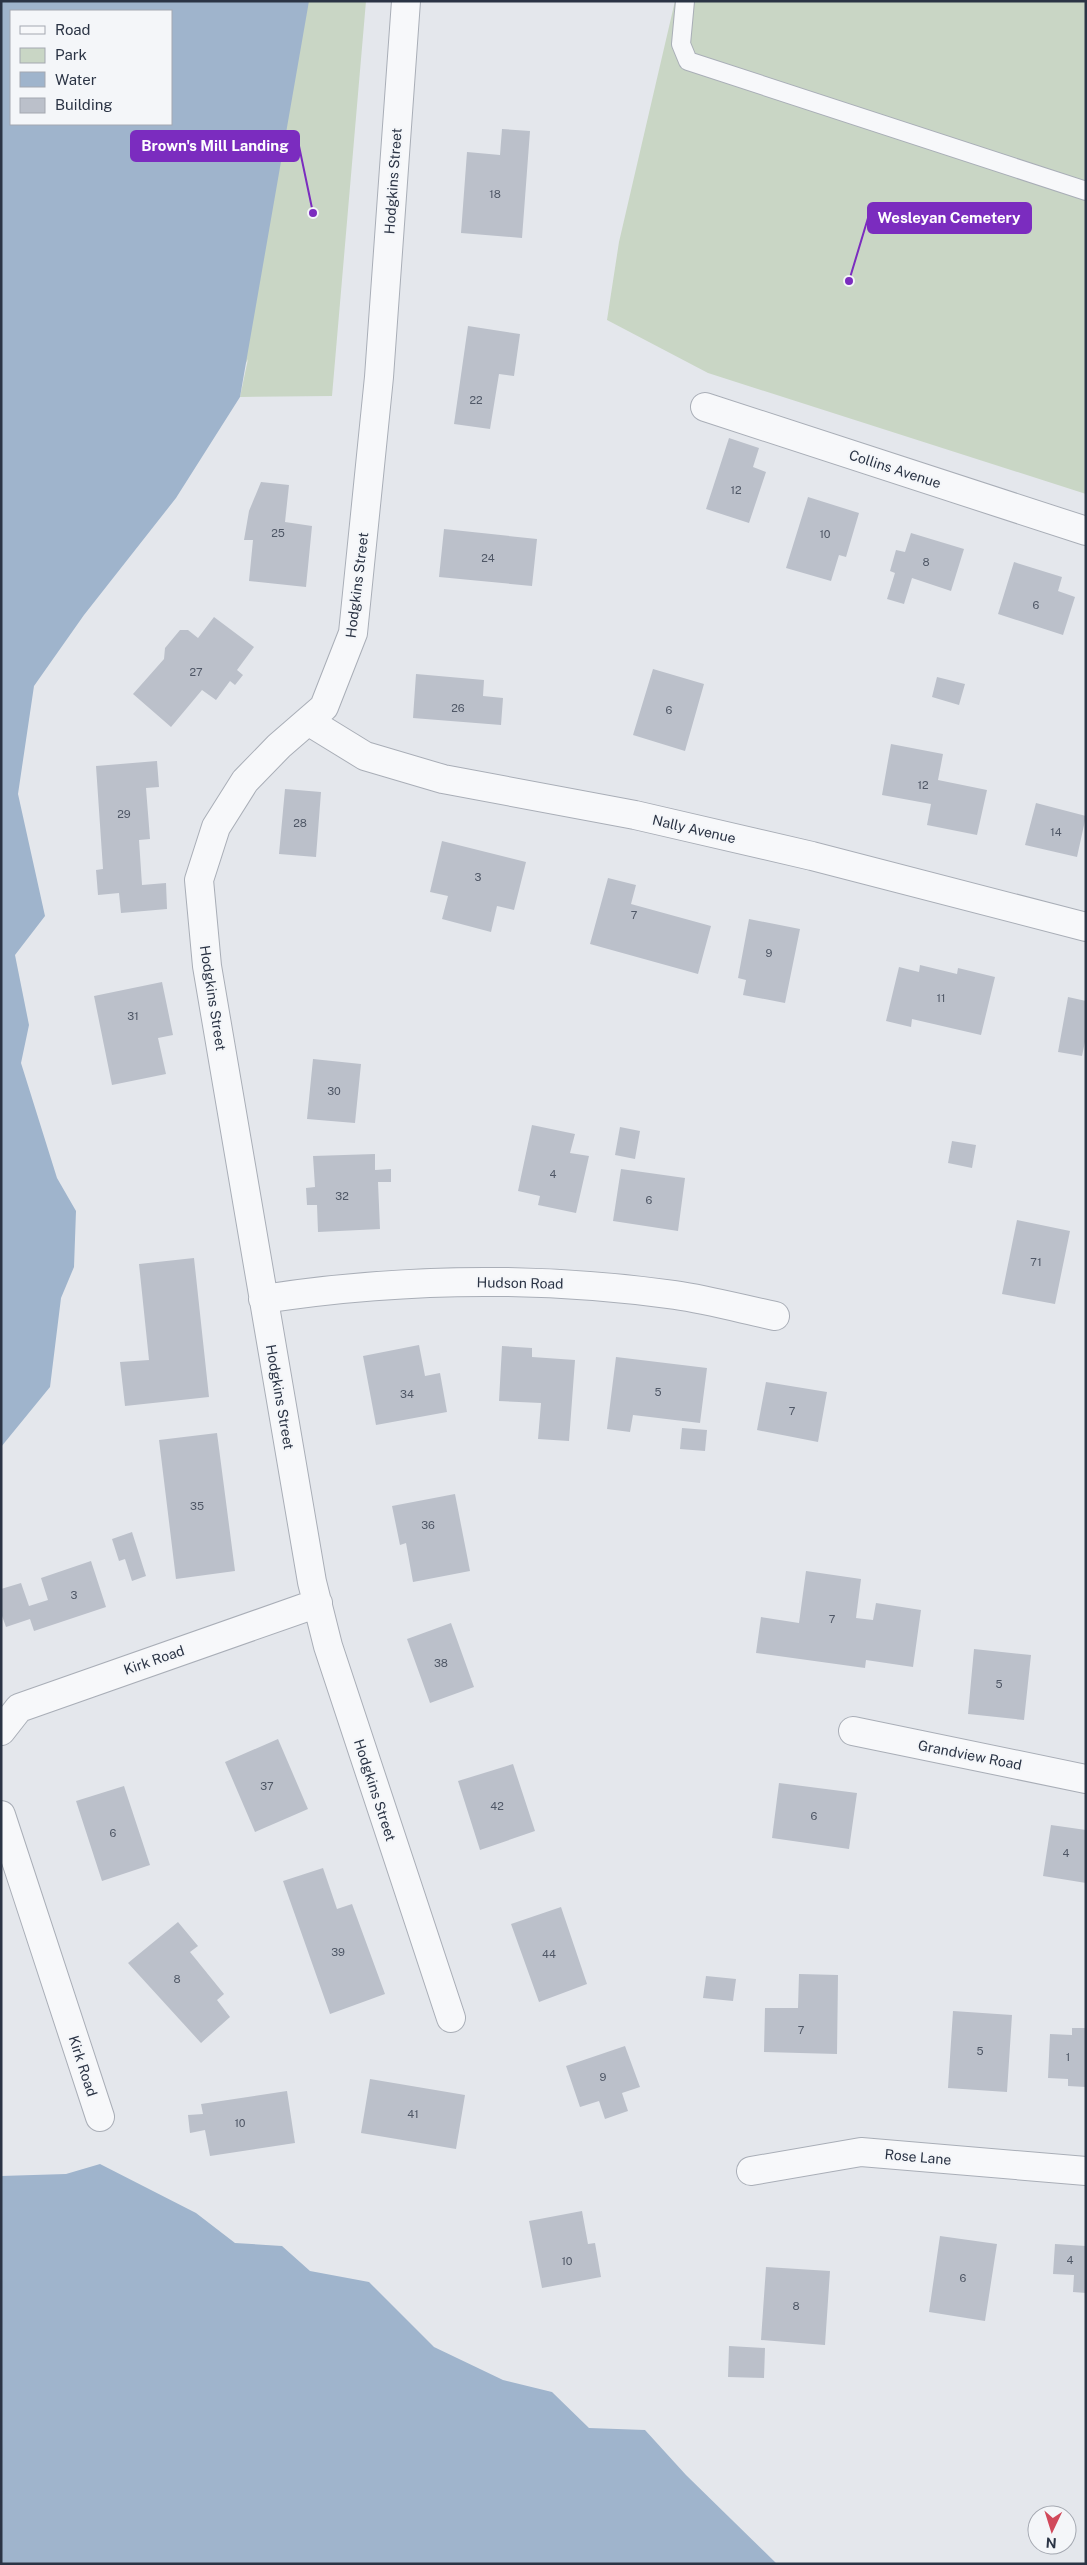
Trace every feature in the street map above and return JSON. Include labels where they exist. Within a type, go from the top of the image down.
[{"type":"street","name":"Hodgkins Street","points":[[406,1],[379,377],[353,633],[324,707],[244,780],[216,827],[199,880],[207,966],[310,1572],[328,1646],[451,2018]]},
{"type":"street","name":"Collins Avenue","points":[[705,406],[1086,531]]},
{"type":"street","name":"Nally Avenue","points":[[308,721],[365,756],[443,779],[635,815],[812,856],[1086,927]]},
{"type":"street","name":"Hudson Road","points":[[263,1298],[324,1290],[416,1283],[512,1281],[587,1285],[676,1296],[775,1316]]},
{"type":"street","name":"Kirk Road","points":[[1,1731],[19,1708],[318,1603]]},
{"type":"street","name":"Grandview Road","points":[[853,1731],[1086,1778]]},
{"type":"street","name":"Kirk Road","points":[[1,1816],[100,2117]]},
{"type":"street","name":"Rose Lane","points":[[751,2171],[861,2152],[1086,2171]]},
{"type":"lane","points":[[685,1],[681,44],[688,61],[1086,191]]},
{"type":"green space","points":[[229,1],[366,1],[332,396],[240,397],[248,359],[211,430]]},
{"type":"green space","points":[[675,1],[1086,1],[1086,494],[708,373],[607,320],[619,242]]},
{"type":"water","points":[[1,1],[309,1],[240,397],[176,498],[84,615],[34,686],[18,794],[45,916],[15,955],[29,1025],[21,1063],[57,1178],[76,1211],[74,1267],[61,1298],[50,1387],[1,1447]]},
{"type":"water","points":[[100,2164],[196,2213],[235,2243],[282,2246],[310,2271],[369,2282],[434,2347],[503,2380],[552,2392],[589,2428],[645,2430],[686,2475],[777,2564],[1,2564],[1,2176],[66,2174]]},
{"type":"building","points":[[502,129],[530,131],[522,238],[461,233],[467,152],[500,155]]},
{"type":"building","points":[[468,326],[520,334],[514,376],[499,374],[490,429],[454,424]]},
{"type":"building","points":[[729,438],[759,448],[753,467],[766,472],[749,523],[706,509]]},
{"type":"building","points":[[261,482],[289,485],[285,522],[312,526],[306,587],[249,581],[253,540],[244,540],[249,511]]},
{"type":"building","points":[[808,497],[859,513],[846,557],[839,555],[831,581],[786,568]]},
{"type":"building","points":[[444,529],[537,539],[532,586],[439,577]]},
{"type":"building","points":[[911,533],[964,549],[951,591],[912,578],[904,604],[887,599],[895,573],[890,571],[896,550],[905,552]]},
{"type":"building","points":[[1014,562],[1062,577],[1058,591],[1075,597],[1063,635],[998,614]]},
{"type":"building","points":[[214,617],[254,647],[237,670],[243,675],[235,685],[230,681],[216,700],[202,690],[171,727],[133,694],[164,659],[165,648],[180,630],[188,630],[198,638]]},
{"type":"building","points":[[653,669],[704,684],[685,751],[633,735]]},
{"type":"building","points":[[416,674],[484,680],[483,696],[503,698],[501,725],[413,718]]},
{"type":"building","points":[[937,677],[965,684],[959,705],[932,697]]},
{"type":"building","points":[[891,744],[943,754],[938,780],[987,790],[977,835],[927,825],[931,804],[882,795]]},
{"type":"building","points":[[157,761],[159,787],[146,788],[150,839],[139,840],[142,885],[166,883],[167,909],[121,913],[119,893],[98,895],[96,870],[103,869],[96,766]]},
{"type":"building","points":[[285,789],[321,792],[316,857],[279,854]]},
{"type":"building","points":[[1036,803],[1086,816],[1077,857],[1025,845]]},
{"type":"building","points":[[442,841],[526,862],[514,910],[497,906],[491,932],[442,919],[448,896],[430,892]]},
{"type":"building","points":[[608,878],[636,885],[631,904],[711,926],[698,974],[590,944]]},
{"type":"building","points":[[749,919],[800,929],[785,1003],[743,995],[746,980],[738,978]]},
{"type":"building","points":[[920,965],[957,974],[958,968],[995,977],[981,1035],[912,1019],[911,1027],[886,1021],[899,967],[919,972]]},
{"type":"building","points":[[162,982],[173,1035],[158,1038],[166,1074],[112,1085],[94,996]]},
{"type":"building","points":[[1068,997],[1086,1001],[1086,1037],[1082,1056],[1058,1052]]},
{"type":"building","points":[[313,1059],[361,1064],[355,1123],[307,1119]]},
{"type":"building","points":[[532,1125],[575,1134],[570,1153],[589,1156],[576,1213],[538,1205],[540,1196],[518,1191]]},
{"type":"building","points":[[620,1127],[640,1131],[635,1159],[615,1155]]},
{"type":"building","points":[[952,1141],[976,1145],[972,1168],[948,1163]]},
{"type":"building","points":[[375,1154],[375,1170],[391,1169],[391,1182],[378,1182],[380,1229],[318,1232],[317,1205],[307,1205],[306,1188],[315,1187],[313,1156]]},
{"type":"building","points":[[621,1169],[685,1178],[678,1231],[613,1221]]},
{"type":"building","points":[[1017,1220],[1070,1231],[1055,1304],[1002,1294]]},
{"type":"building","points":[[194,1258],[209,1397],[125,1406],[120,1362],[149,1360],[139,1264]]},
{"type":"building","points":[[419,1345],[425,1376],[440,1373],[447,1412],[376,1425],[363,1356]]},
{"type":"building","points":[[502,1346],[532,1348],[532,1357],[575,1360],[569,1441],[538,1439],[541,1403],[499,1401]]},
{"type":"building","points":[[616,1357],[707,1368],[700,1423],[633,1415],[630,1432],[607,1429]]},
{"type":"building","points":[[766,1382],[827,1392],[818,1442],[757,1430]]},
{"type":"building","points":[[682,1428],[707,1430],[705,1451],[680,1449]]},
{"type":"building","points":[[217,1433],[235,1571],[176,1579],[159,1440]]},
{"type":"building","points":[[455,1494],[470,1571],[413,1582],[406,1543],[400,1545],[392,1506]]},
{"type":"building","points":[[132,1532],[146,1576],[132,1581],[125,1559],[119,1561],[112,1539]]},
{"type":"building","points":[[91,1561],[106,1607],[34,1631],[30,1619],[6,1627],[1,1613],[1,1589],[21,1583],[29,1606],[48,1600],[41,1578]]},
{"type":"building","points":[[806,1571],[861,1579],[856,1618],[873,1620],[876,1603],[921,1610],[913,1667],[866,1660],[865,1668],[756,1653],[761,1617],[799,1623]]},
{"type":"building","points":[[451,1623],[474,1687],[430,1703],[407,1639]]},
{"type":"building","points":[[974,1649],[1031,1655],[1024,1720],[968,1714]]},
{"type":"building","points":[[278,1739],[308,1809],[255,1832],[225,1762]]},
{"type":"building","points":[[513,1764],[535,1831],[480,1850],[458,1781]]},
{"type":"building","points":[[779,1783],[857,1793],[849,1849],[772,1838]]},
{"type":"building","points":[[124,1786],[150,1865],[102,1881],[76,1801]]},
{"type":"building","points":[[1051,1825],[1086,1830],[1086,1883],[1043,1876]]},
{"type":"building","points":[[323,1868],[337,1909],[352,1904],[385,1994],[330,2014],[283,1881]]},
{"type":"building","points":[[561,1907],[587,1984],[539,2002],[511,1924]]},
{"type":"building","points":[[178,1922],[198,1946],[190,1952],[224,1994],[217,2000],[230,2017],[201,2043],[128,1963]]},
{"type":"building","points":[[799,1974],[838,1975],[837,2054],[764,2052],[765,2008],[798,2008]]},
{"type":"building","points":[[706,1976],[736,1979],[733,2001],[703,1998]]},
{"type":"building","points":[[953,2011],[1012,2015],[1007,2092],[948,2088]]},
{"type":"building","points":[[1072,2028],[1086,2028],[1086,2087],[1068,2086],[1068,2079],[1048,2078],[1050,2034],[1072,2035]]},
{"type":"building","points":[[625,2046],[640,2087],[622,2093],[628,2111],[605,2119],[599,2101],[580,2107],[566,2066]]},
{"type":"building","points":[[370,2079],[465,2095],[456,2149],[361,2133]]},
{"type":"building","points":[[287,2091],[295,2143],[210,2156],[205,2130],[190,2133],[188,2115],[203,2114],[201,2104]]},
{"type":"building","points":[[582,2211],[588,2244],[595,2243],[601,2277],[542,2288],[529,2221]]},
{"type":"building","points":[[940,2236],[997,2244],[985,2321],[929,2312]]},
{"type":"building","points":[[1055,2244],[1086,2246],[1086,2293],[1073,2292],[1074,2275],[1053,2274]]},
{"type":"building","points":[[766,2267],[830,2271],[825,2345],[761,2340]]},
{"type":"building","points":[[729,2346],[765,2348],[764,2378],[728,2377]]},
{"type":"place","name":"Brown's Mill Landing","points":[[313,213]]},
{"type":"place","name":"Wesleyan Cemetery","points":[[849,281]]}]
